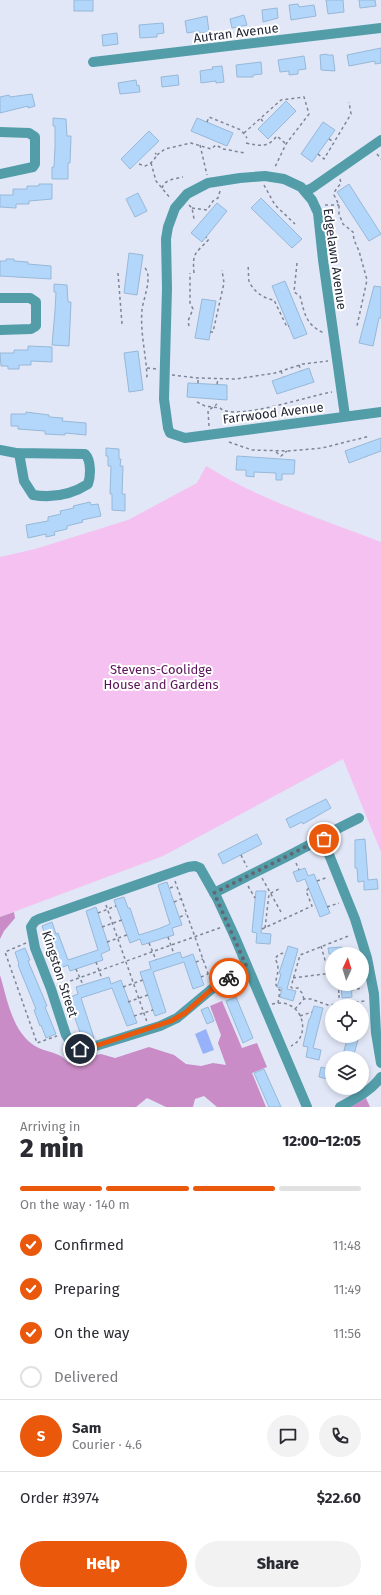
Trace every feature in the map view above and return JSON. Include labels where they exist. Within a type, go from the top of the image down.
[{"type":"street","name":"Autran Avenue","points":[[93,62],[381,28]]},
{"type":"street","points":[[0,132],[29,133],[36,137],[35,164],[33,167],[0,174]]},
{"type":"street","points":[[305,191],[312,188],[381,140]]},
{"type":"street","name":"Edgelawn Avenue","points":[[180,202],[198,187],[208,183],[261,176],[273,176],[301,186],[312,200],[316,208],[346,416]]},
{"type":"street","points":[[165,375],[167,288],[166,239],[168,227],[180,202]]},
{"type":"street","points":[[0,298],[30,298],[36,302],[36,326],[31,329],[0,330]]},
{"type":"street","name":"Farrwood Avenue","points":[[165,375],[164,399],[168,428],[170,433],[185,438],[381,412]]},
{"type":"street","points":[[0,450],[19,453],[84,454],[89,461],[90,479],[88,484],[75,491],[53,497],[33,495],[24,481],[19,453]]},
{"type":"street","points":[[317,844],[337,829],[358,818]]},
{"type":"street","points":[[214,893],[311,844],[317,844],[328,852],[359,932],[367,958],[373,987],[376,1033],[381,1063]]},
{"type":"street","name":"Kingston Street","points":[[246,965],[213,988],[177,1018],[149,1029],[89,1048],[74,1048],[65,1033],[33,940],[31,927],[35,921],[191,866],[200,868],[214,893],[265,1005],[307,1107]]},
{"type":"street","points":[[340,1107],[368,1090],[377,1083],[381,1077]]},
{"type":"path","points":[[244,133],[281,100],[304,97],[309,114],[286,144],[276,163],[273,176]]},
{"type":"path","points":[[318,154],[324,159],[351,114],[349,102]]},
{"type":"path","points":[[274,106],[278,109]]},
{"type":"path","points":[[207,122],[209,117],[241,130],[247,138]]},
{"type":"path","points":[[261,119],[264,123]]},
{"type":"path","points":[[246,143],[258,145],[269,144],[277,136],[286,144]]},
{"type":"path","points":[[329,139],[334,142]]},
{"type":"path","points":[[146,166],[151,163],[156,154],[165,149],[190,143],[211,149],[216,145],[223,149],[245,153]]},
{"type":"path","points":[[200,145],[208,183]]},
{"type":"path","points":[[376,152],[381,159]]},
{"type":"path","points":[[151,163],[152,170],[162,188],[180,202],[192,208],[207,210],[218,198],[220,191]]},
{"type":"path","points":[[139,164],[152,170]]},
{"type":"path","points":[[261,176],[263,183],[275,205],[295,224]]},
{"type":"path","points":[[339,176],[342,183],[335,191],[334,195],[339,205],[339,214],[342,224],[354,232],[354,240],[359,251],[367,280],[357,326]]},
{"type":"path","points":[[162,188],[164,184],[170,180],[183,177]]},
{"type":"path","points":[[158,183],[164,184]]},
{"type":"path","points":[[316,208],[327,204],[339,205]]},
{"type":"path","points":[[192,208],[194,219]]},
{"type":"path","points":[[194,273],[192,259],[208,239],[206,237]]},
{"type":"path","points":[[297,263],[294,292],[300,296],[306,319],[319,331],[327,334],[333,334]]},
{"type":"path","points":[[145,268],[148,275],[142,310],[142,337],[147,376],[146,379]]},
{"type":"path","points":[[248,268],[249,280],[254,288],[267,299],[277,300]]},
{"type":"path","points":[[210,332],[213,332],[224,283],[222,270]]},
{"type":"path","points":[[118,273],[122,324]]},
{"type":"path","points":[[189,326],[188,321],[193,309],[190,303],[190,273]]},
{"type":"path","points":[[274,300],[287,327],[289,326]]},
{"type":"path","points":[[165,375],[218,379],[250,378],[299,365],[337,360]]},
{"type":"path","points":[[299,365],[301,371]]},
{"type":"path","points":[[281,371],[283,377]]},
{"type":"path","points":[[198,378],[198,383]]},
{"type":"path","points":[[217,384],[218,379]]},
{"type":"path","points":[[208,411],[217,404],[223,411],[235,412],[280,406],[322,393],[342,390]]},
{"type":"path","points":[[197,402],[205,406],[220,408]]},
{"type":"path","points":[[205,406],[208,411],[209,434]]},
{"type":"path","points":[[225,441],[252,450],[287,452],[322,448],[370,436]]},
{"type":"path","points":[[275,451],[280,456],[287,452]]},
{"type":"path","points":[[241,855],[250,874],[255,898]]},
{"type":"path","points":[[172,873],[213,988]]},
{"type":"path","points":[[250,874],[270,893],[280,912]]},
{"type":"path","points":[[317,881],[336,874]]},
{"type":"path","points":[[170,888],[176,886]]},
{"type":"path","points":[[265,928],[268,894],[280,888]]},
{"type":"path","points":[[262,929],[312,906],[306,890],[309,888]]},
{"type":"path","points":[[103,897],[149,1029]]},
{"type":"path","points":[[174,902],[181,899]]},
{"type":"path","points":[[268,902],[274,900]]},
{"type":"path","points":[[327,907],[347,900]]},
{"type":"path","points":[[98,913],[116,906]]},
{"type":"path","points":[[180,917],[186,914]]},
{"type":"path","points":[[102,927],[122,920]]},
{"type":"path","points":[[50,988],[229,925]]},
{"type":"path","points":[[304,999],[298,988],[292,988],[293,978],[300,955],[359,932]]},
{"type":"path","points":[[107,942],[127,935]]},
{"type":"path","points":[[168,937],[174,954]]},
{"type":"path","points":[[33,940],[5,952],[37,1043],[65,1033]]},
{"type":"path","points":[[149,943],[156,960]]},
{"type":"path","points":[[321,946],[325,960]]},
{"type":"path","points":[[278,1003],[280,990],[276,985],[278,967],[275,959],[282,953],[286,953]]},
{"type":"path","points":[[196,962],[203,959]]},
{"type":"path","points":[[96,962],[102,980]]},
{"type":"path","points":[[76,969],[82,985]]},
{"type":"path","points":[[201,977],[208,974]]},
{"type":"path","points":[[293,978],[325,974]]},
{"type":"path","points":[[123,987],[143,980]]},
{"type":"path","points":[[369,988],[373,987]]},
{"type":"path","points":[[339,991],[339,999]]},
{"type":"path","points":[[128,1002],[148,995]]},
{"type":"path","points":[[285,1004],[286,999]]},
{"type":"path","points":[[295,1009],[304,999],[311,999],[325,1004]]},
{"type":"path","points":[[369,1001],[374,1000]]},
{"type":"path","points":[[265,1005],[278,1003],[291,1005],[300,1016],[303,1025],[298,1040],[294,1044],[283,1049]]},
{"type":"path","points":[[134,1016],[153,1010]]},
{"type":"path","points":[[300,1016],[305,1013],[312,1012]]},
{"type":"green space","name":"Stevens-Coolidge House and Gardens","points":[[206,466],[270,499],[381,542],[381,852],[343,759],[163,856],[0,917],[0,557],[35,549],[128,520],[197,483]]},
{"type":"shaded area","points":[[14,912],[15,918],[4,931],[0,939],[0,917]]},
{"type":"shaded area","points":[[0,975],[12,1014],[27,1040],[39,1048],[64,1058],[68,1062],[101,1054],[115,1058],[149,1047],[174,1055],[186,1064],[201,1066],[213,1063],[226,1065],[218,1043],[221,1035],[210,1006],[222,1001],[242,1048],[257,1043],[267,1067],[252,1073],[266,1107],[217,1107],[204,1096],[195,1099],[193,1107],[166,1107],[147,1098],[136,1107],[0,1107]]},
{"type":"shaded area","points":[[366,1098],[370,1107],[350,1107]]},
{"type":"water","points":[[206,1029],[214,1050],[203,1054],[195,1034]]},
{"type":"building","points":[[74,0],[93,0],[93,11],[74,11]]},
{"type":"building","points":[[326,0],[343,0],[344,12],[328,14]]},
{"type":"building","points":[[359,0],[375,0],[376,6],[360,8]]},
{"type":"building","points":[[298,4],[299,7],[314,5],[316,16],[291,20],[289,5]]},
{"type":"building","points":[[277,8],[278,18],[263,22],[262,10]]},
{"type":"building","points":[[244,15],[247,25],[232,28],[230,19]]},
{"type":"building","points":[[207,16],[209,32],[199,33],[199,31],[187,33],[185,21]]},
{"type":"building","points":[[163,23],[164,33],[157,34],[157,37],[140,38],[139,25]]},
{"type":"building","points":[[117,33],[118,44],[103,46],[102,35]]},
{"type":"building","points":[[381,48],[381,63],[375,64],[375,61],[349,66],[347,55]]},
{"type":"building","points":[[320,55],[333,55],[335,71],[321,70]]},
{"type":"building","points":[[304,56],[306,69],[298,70],[298,74],[289,75],[289,71],[280,72],[278,60]]},
{"type":"building","points":[[261,62],[262,74],[253,75],[253,77],[237,77],[236,65]]},
{"type":"building","points":[[222,66],[224,82],[216,83],[216,81],[201,83],[200,71],[213,69],[212,67]]},
{"type":"building","points":[[178,75],[179,85],[162,87],[161,77]]},
{"type":"building","points":[[136,80],[137,86],[139,85],[140,92],[120,94],[118,83]]},
{"type":"building","points":[[32,94],[35,106],[28,108],[28,106],[0,113],[0,97]]},
{"type":"building","points":[[286,101],[296,111],[268,139],[258,129]]},
{"type":"building","points":[[53,118],[66,119],[67,136],[71,136],[68,179],[52,179],[55,147],[55,126],[53,126]]},
{"type":"building","points":[[197,118],[233,133],[227,146],[191,131]]},
{"type":"building","points":[[323,122],[335,130],[312,162],[301,154]]},
{"type":"building","points":[[149,131],[159,141],[130,169],[121,159]]},
{"type":"building","points":[[39,184],[52,184],[52,199],[29,201],[29,204],[16,204],[16,208],[0,207],[0,195],[13,195],[13,189],[27,189],[27,186],[39,186]]},
{"type":"building","points":[[349,184],[381,234],[369,241],[337,192]]},
{"type":"building","points":[[138,193],[147,211],[135,217],[126,199]]},
{"type":"building","points":[[261,198],[302,239],[292,248],[251,208]]},
{"type":"building","points":[[217,203],[227,211],[202,242],[191,233]]},
{"type":"building","points":[[129,253],[143,255],[137,295],[124,293]]},
{"type":"building","points":[[6,259],[28,262],[28,264],[51,266],[51,279],[0,276],[0,261],[6,261]]},
{"type":"building","points":[[285,281],[307,334],[294,339],[272,286]]},
{"type":"building","points":[[54,284],[67,285],[68,302],[71,302],[69,346],[52,345],[56,292],[54,292]]},
{"type":"building","points":[[374,286],[381,287],[381,318],[379,318],[373,346],[359,343]]},
{"type":"building","points":[[202,299],[216,301],[209,340],[195,338]]},
{"type":"building","points":[[28,346],[52,347],[52,362],[31,361],[31,365],[19,365],[19,369],[8,369],[8,366],[1,366],[0,353],[14,353],[14,350],[28,350]]},
{"type":"building","points":[[138,351],[143,390],[129,392],[124,353]]},
{"type":"building","points":[[309,368],[314,382],[277,394],[272,381]]},
{"type":"building","points":[[188,383],[227,385],[227,400],[187,397]]},
{"type":"building","points":[[26,412],[49,415],[49,417],[63,418],[62,421],[86,423],[86,435],[65,433],[65,435],[45,434],[45,431],[18,429],[18,426],[11,426],[11,414],[26,414]]},
{"type":"building","points":[[381,438],[381,451],[349,463],[345,451]]},
{"type":"building","points":[[106,448],[119,449],[119,459],[121,459],[120,466],[123,466],[122,494],[125,494],[125,511],[112,510],[112,494],[110,494],[111,466],[108,466]]},
{"type":"building","points":[[237,456],[295,460],[294,474],[282,474],[282,480],[276,480],[276,473],[254,472],[254,477],[246,476],[246,470],[236,470]]},
{"type":"building","points":[[90,502],[91,505],[98,504],[101,516],[82,520],[83,522],[67,526],[67,529],[54,532],[55,535],[46,537],[46,534],[28,538],[26,525],[48,521],[48,517],[61,514],[60,511]]},
{"type":"building","points":[[326,799],[331,808],[303,824],[302,822],[290,828],[286,819]]},
{"type":"building","points":[[257,834],[262,844],[223,864],[218,854]]},
{"type":"building","points":[[365,839],[368,880],[377,879],[378,889],[364,890],[364,881],[358,882],[357,868],[355,868],[355,840]]},
{"type":"building","points":[[305,868],[308,876],[314,874],[330,913],[320,917],[305,879],[297,882],[293,872]]},
{"type":"building","points":[[167,882],[182,925],[172,928],[174,935],[142,945],[140,939],[130,943],[114,900],[124,897],[128,908],[130,908],[139,935],[158,929],[170,924],[158,885]]},
{"type":"building","points":[[256,891],[266,891],[261,933],[271,934],[270,944],[256,943],[257,933],[252,932]]},
{"type":"building","points":[[96,907],[110,950],[101,954],[103,960],[70,971],[68,965],[58,969],[42,926],[52,922],[56,934],[58,933],[68,960],[98,950],[86,911]]},
{"type":"building","points":[[288,946],[298,949],[287,989],[296,991],[293,1001],[280,997],[282,988],[277,987],[281,974],[279,973]]},
{"type":"building","points":[[25,948],[30,960],[28,961],[47,1006],[45,1007],[56,1034],[46,1038],[41,1025],[40,1026],[34,1010],[36,1009],[18,965],[15,952]]},
{"type":"building","points":[[180,952],[182,958],[193,954],[204,985],[193,989],[184,962],[153,972],[166,1012],[155,1016],[140,972],[151,969],[149,962]]},
{"type":"building","points":[[109,977],[111,984],[121,980],[137,1023],[127,1026],[112,988],[81,998],[94,1038],[83,1041],[68,998],[78,994],[76,987]]},
{"type":"building","points":[[342,991],[352,991],[352,997],[342,998]]},
{"type":"building","points":[[236,997],[253,1038],[243,1043],[226,1001]]},
{"type":"building","points":[[314,1006],[323,1008],[313,1048],[321,1050],[319,1060],[306,1057],[308,1047],[303,1046],[309,1019]]},
{"type":"building","points":[[208,1007],[214,1021],[207,1024],[201,1010]]},
{"type":"building","points":[[346,1043],[357,1043],[355,1051],[344,1051]]},
{"type":"building","points":[[321,1067],[325,1068],[325,1078],[319,1077]]},
{"type":"building","points":[[264,1069],[281,1107],[269,1107],[254,1073]]},
{"type":"way so far","points":[[229,978],[246,965],[214,893],[311,844],[317,844],[324,839]]},
{"type":"route","points":[[80,1049],[89,1048],[160,1026],[171,1021],[185,1013],[213,988],[229,978]]}]
